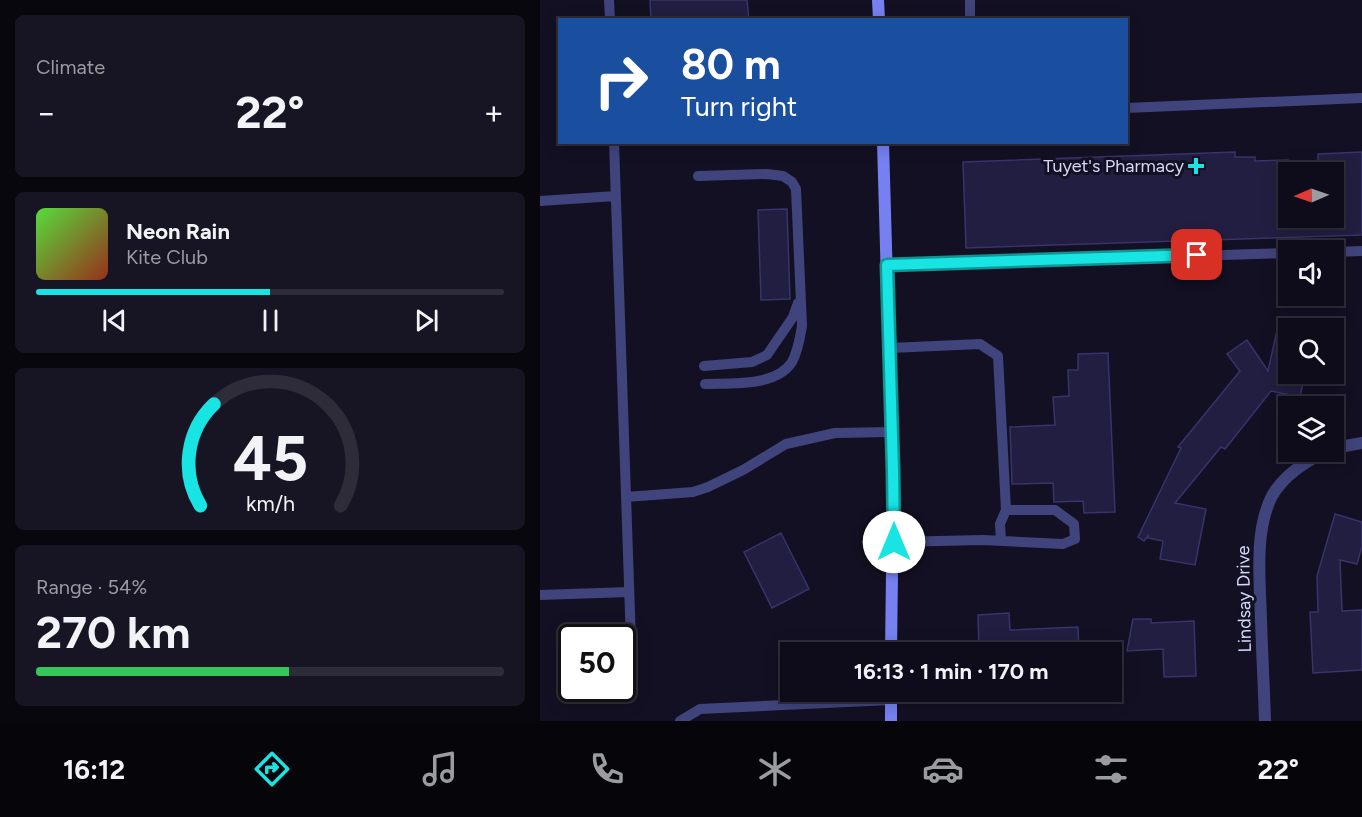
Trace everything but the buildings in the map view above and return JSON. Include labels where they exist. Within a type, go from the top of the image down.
[{"type":"main road","points":[[878,0],[879,18]]},
{"type":"main road","points":[[883,144],[894,542],[891,642]]},
{"type":"main road","points":[[891,702],[891,721]]},
{"type":"street","points":[[1344,446],[1362,443]]},
{"type":"street","name":"Lindsay Drive","points":[[1265,721],[1259,552],[1265,516],[1272,497],[1282,482],[1305,462]]},
{"type":"lane","points":[[609,0],[610,18]]},
{"type":"lane","points":[[970,0],[970,18]]},
{"type":"lane","points":[[1128,108],[1362,98]]},
{"type":"lane","points":[[614,144],[631,624]]},
{"type":"lane","points":[[698,176],[767,174],[783,176],[792,182],[796,189],[802,326],[799,345],[792,362],[782,373],[763,381],[705,384]]},
{"type":"lane","points":[[540,201],[616,196]]},
{"type":"lane","points":[[1344,252],[1362,251]]},
{"type":"lane","points":[[887,265],[1278,253]]},
{"type":"lane","points":[[704,366],[752,362],[767,355],[793,316],[800,299]]},
{"type":"lane","points":[[890,348],[980,344],[998,356],[1006,510],[1000,524],[1001,541]]},
{"type":"lane","points":[[626,497],[693,492],[743,470],[786,444],[836,433],[892,432]]},
{"type":"lane","points":[[894,542],[983,540],[1063,544],[1075,539],[1074,524],[1055,510],[1006,510]]},
{"type":"lane","points":[[540,595],[630,592]]},
{"type":"lane","points":[[680,721],[700,709],[803,702]]},
{"type":"place","name":"Tuyet's Pharmacy","points":[[1196,166]]},
{"type":"route","points":[[894,542],[887,265],[1197,255]]}]
